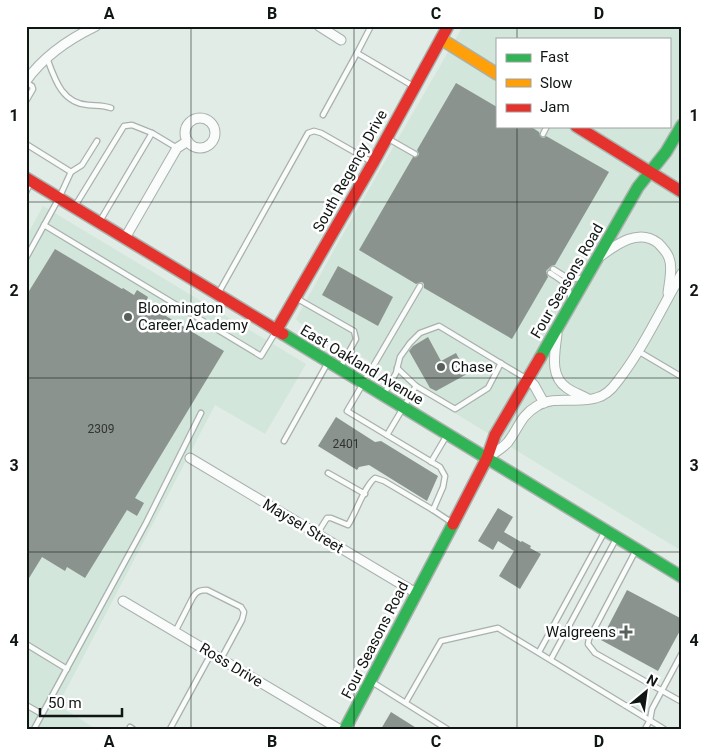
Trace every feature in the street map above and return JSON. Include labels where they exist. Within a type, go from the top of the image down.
[{"type":"main road","name":"South Regency Drive","points":[[276,331],[373,163],[448,26]]},
{"type":"main road","points":[[441,39],[496,73]]},
{"type":"main road","name":"Four Seasons Road","points":[[345,729],[487,458],[495,435],[557,331],[638,188],[666,152],[682,124]]},
{"type":"main road","points":[[579,128],[682,192]]},
{"type":"main road","name":"East Oakland Avenue","points":[[28,184],[59,198],[99,222],[682,577]]},
{"type":"street","points":[[26,82],[32,72],[47,58],[74,38],[96,26]]},
{"type":"street","points":[[319,26],[341,40]]},
{"type":"street","points":[[125,238],[177,148],[188,141]]},
{"type":"street","points":[[598,258],[619,243],[633,237],[644,237],[654,240],[663,248],[670,259],[671,271],[668,298]]},
{"type":"street","name":"Four Seasons Road","points":[[487,458],[508,442],[525,416],[537,406],[554,400],[566,399],[577,401],[597,398],[609,391],[638,351],[682,273]]},
{"type":"street","points":[[557,331],[554,366],[556,376],[566,388],[588,399]]},
{"type":"street","points":[[527,379],[534,385],[544,403]]},
{"type":"street","name":"Maysel Street","points":[[190,458],[416,593]]},
{"type":"street","name":"Ross Drive","points":[[123,601],[339,729]]},
{"type":"lane","points":[[323,115],[371,26]]},
{"type":"lane","points":[[357,52],[414,87]]},
{"type":"lane","points":[[47,58],[58,86],[64,94],[74,101],[87,105],[101,105],[111,108]]},
{"type":"lane","points":[[26,82],[33,89],[26,101]]},
{"type":"lane","points":[[74,208],[124,126],[132,125],[152,133],[177,148]]},
{"type":"lane","points":[[543,134],[546,128]]},
{"type":"lane","points":[[218,295],[308,133],[314,131],[321,133],[373,163]]},
{"type":"lane","points":[[99,222],[152,133]]},
{"type":"lane","points":[[386,137],[415,154]]},
{"type":"lane","points":[[26,258],[71,172],[82,165],[97,141]]},
{"type":"lane","points":[[26,144],[71,172]]},
{"type":"lane","points":[[44,225],[261,356],[276,331]]},
{"type":"lane","points":[[572,304],[566,282],[552,271],[569,279],[587,277]]},
{"type":"lane","points":[[420,286],[347,411],[440,467],[445,476],[443,487],[433,510]]},
{"type":"lane","points":[[295,298],[354,331],[356,339],[340,369]]},
{"type":"lane","points":[[384,395],[397,368],[400,357],[410,343],[420,333],[439,326],[527,379]]},
{"type":"lane","points":[[638,351],[682,377]]},
{"type":"lane","points":[[284,441],[328,362]]},
{"type":"lane","points":[[397,368],[416,386],[455,409],[488,388],[501,364]]},
{"type":"lane","points":[[387,436],[416,386]]},
{"type":"lane","points":[[34,729],[146,523],[201,413]]},
{"type":"lane","points":[[431,462],[447,434]]},
{"type":"lane","points":[[328,473],[365,494]]},
{"type":"lane","points":[[317,534],[327,518],[348,525],[371,480],[375,478],[380,478],[452,522]]},
{"type":"lane","points":[[539,652],[606,530]]},
{"type":"lane","points":[[551,659],[617,537]]},
{"type":"lane","points":[[636,549],[588,644],[595,653],[682,702]]},
{"type":"lane","points":[[175,632],[193,597],[201,590],[207,590],[241,607],[244,612],[242,620],[221,659]]},
{"type":"lane","points":[[406,702],[441,641],[498,628],[664,729]]},
{"type":"lane","points":[[26,644],[67,669]]},
{"type":"lane","points":[[645,729],[650,720],[652,708],[682,653]]},
{"type":"lane","points":[[170,729],[212,654]]},
{"type":"lane","points":[[676,663],[682,666]]},
{"type":"lane","points":[[371,681],[447,729]]},
{"type":"lane","points":[[26,705],[42,714]]},
{"type":"shaded area","points":[[463,26],[682,26],[682,551],[364,358],[296,319]]},
{"type":"shaded area","points":[[43,206],[306,364],[265,434],[215,405],[58,705],[96,729],[26,729],[26,237]]},
{"type":"building","points":[[456,83],[496,106],[496,128],[533,128],[539,132],[541,137],[544,138],[546,136],[609,172],[555,265],[546,271],[548,277],[512,339],[424,288],[422,282],[416,284],[359,250],[413,157],[418,156],[417,150]]},
{"type":"building","points":[[55,249],[134,295],[137,290],[148,297],[146,302],[156,310],[224,351],[135,498],[144,503],[137,516],[127,510],[85,578],[67,567],[65,571],[42,557],[26,583],[26,296]]},
{"type":"building","points":[[338,266],[393,297],[378,326],[322,295]]},
{"type":"building","name":"Chase","points":[[428,337],[441,361],[456,353],[467,374],[436,391],[430,388],[409,351],[413,346]]},
{"type":"building","points":[[336,417],[375,442],[381,441],[438,476],[427,501],[369,465],[359,467],[357,470],[318,446]]},
{"type":"building","points":[[498,508],[513,517],[504,532],[531,546],[530,548],[541,554],[520,589],[499,576],[514,551],[498,541],[493,550],[478,541]]},
{"type":"building","name":"Walgreens","points":[[627,590],[682,619],[682,627],[658,671],[601,640]]},
{"type":"building","points":[[391,712],[418,729],[381,729]]},
{"type":"traffic: fast","points":[[540,358],[638,187],[666,152],[682,125]]},
{"type":"traffic: fast","points":[[283,334],[682,577]]},
{"type":"traffic: fast","points":[[345,729],[453,524]]},
{"type":"traffic: slow","points":[[441,39],[496,73]]},
{"type":"traffic: jam","points":[[276,331],[373,163],[448,26]]},
{"type":"traffic: jam","points":[[579,128],[682,192]]},
{"type":"traffic: jam","points":[[26,178],[283,334]]},
{"type":"traffic: jam","points":[[453,524],[487,458],[495,435],[540,358]]},
{"type":"place","name":"Bloomington Career Academy","points":[[128,317]]},
{"type":"place","name":"Chase","points":[[441,367]]},
{"type":"place","name":"Walgreens","points":[[626,632]]}]
